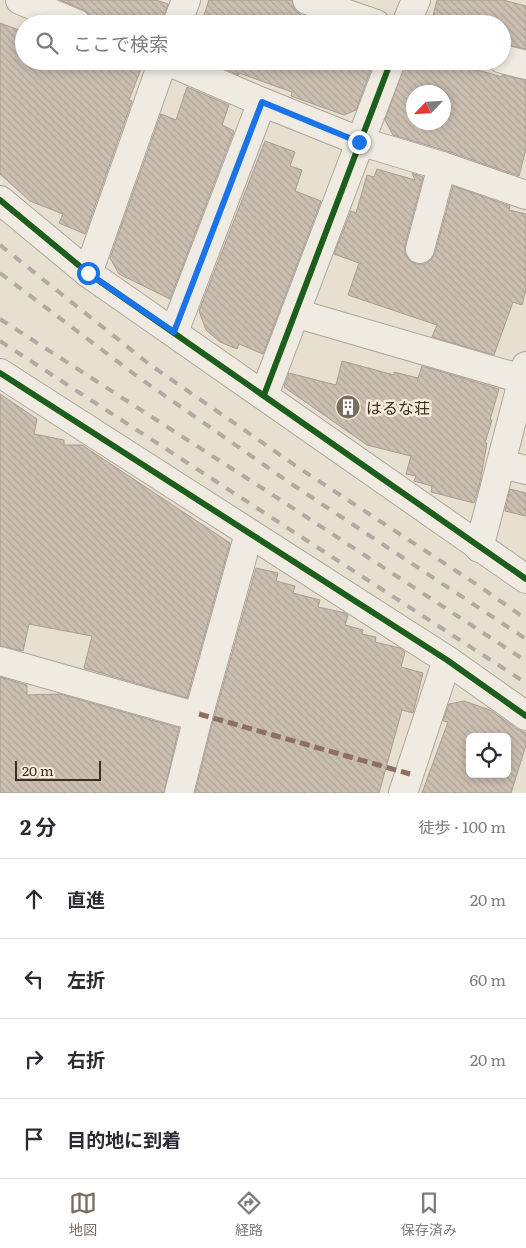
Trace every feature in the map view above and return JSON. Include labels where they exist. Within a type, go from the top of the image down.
[{"type":"street","points":[[20,0],[56,15]]},
{"type":"street","points":[[180,15],[186,0]]},
{"type":"street","points":[[307,0],[350,15]]},
{"type":"street","points":[[410,15],[416,0]]},
{"type":"street","points":[[511,61],[526,65]]},
{"type":"street","points":[[88,273],[160,70]]},
{"type":"street","points":[[189,70],[359,142],[442,166],[526,195]]},
{"type":"street","points":[[264,395],[387,70]]},
{"type":"street","points":[[174,332],[262,102]]},
{"type":"street","points":[[420,249],[442,166]]},
{"type":"street","points":[[0,200],[88,273],[479,548],[526,579]]},
{"type":"street","points":[[295,313],[524,373],[513,467],[479,548]]},
{"type":"street","points":[[0,373],[447,660],[526,716]]},
{"type":"street","points":[[179,793],[249,533]]},
{"type":"street","points":[[403,793],[447,660]]},
{"type":"street","points":[[0,661],[198,717]]},
{"type":"building","points":[[60,0],[156,0],[168,4],[165,15],[90,15]]},
{"type":"building","points":[[209,0],[292,0],[295,10],[301,15],[204,15]]},
{"type":"building","points":[[437,0],[503,0],[526,6],[526,49],[511,46],[511,15],[433,15]]},
{"type":"building","points":[[0,23],[15,29],[15,70],[141,70],[129,100],[132,101],[85,234],[59,223],[63,214],[30,201],[0,174]]},
{"type":"building","points":[[228,70],[371,70],[356,110],[344,115],[291,96],[292,92],[239,73],[239,75]]},
{"type":"building","points":[[403,70],[478,70],[502,77],[502,75],[526,80],[526,149],[519,176],[393,135],[385,120]]},
{"type":"building","points":[[187,87],[229,105],[222,125],[234,131],[170,299],[119,274],[110,258],[161,114],[176,120]]},
{"type":"building","points":[[265,141],[295,152],[290,166],[302,170],[295,191],[321,201],[263,354],[239,344],[237,349],[220,342],[206,330],[199,311]]},
{"type":"building","points":[[377,169],[415,180],[412,173],[423,177],[405,245],[405,253],[409,260],[416,264],[425,264],[431,260],[435,253],[453,186],[510,206],[509,210],[526,214],[526,290],[522,305],[513,302],[494,355],[432,337],[437,325],[348,295],[359,263],[334,254],[351,211],[356,213],[367,175],[374,177]]},
{"type":"building","points":[[342,361],[394,375],[394,372],[418,378],[422,366],[499,389],[490,420],[492,420],[485,443],[487,443],[480,482],[474,503],[431,492],[432,486],[414,481],[416,476],[406,474],[411,456],[367,445],[284,387],[289,373],[336,385]]},
{"type":"building","points":[[0,394],[37,419],[34,434],[64,440],[64,445],[82,445],[230,543],[187,698],[84,668],[92,636],[29,624],[23,651],[0,646]]},
{"type":"building","points":[[510,489],[526,493],[526,516],[505,511]]},
{"type":"building","points":[[256,568],[278,573],[276,581],[295,586],[293,593],[320,600],[318,607],[345,613],[348,615],[345,625],[363,630],[362,634],[376,637],[375,642],[400,648],[405,652],[401,667],[423,673],[413,713],[402,710],[379,793],[195,793]]},
{"type":"building","points":[[0,677],[27,685],[27,695],[60,694],[179,728],[164,793],[0,793]]},
{"type":"building","points":[[464,701],[490,710],[526,733],[526,745],[511,793],[422,793],[448,722],[443,721],[449,704]]},
{"type":"railway","points":[[0,245],[149,364],[299,468],[526,619]]},
{"type":"railway","points":[[0,273],[138,377],[290,483],[526,639]]},
{"type":"railway","points":[[0,319],[526,661]]},
{"type":"railway","points":[[0,341],[526,683]]},
{"type":"marked path","points":[[199,714],[410,774]]},
{"type":"cycle path","points":[[264,395],[388,70]]},
{"type":"cycle path","points":[[0,200],[88,273],[526,579]]},
{"type":"cycle path","points":[[0,373],[447,660],[526,716]]},
{"type":"place","name":"はるな荘","points":[[348,407]]},
{"type":"route","points":[[88,273],[174,332],[262,102],[359,142]]}]
